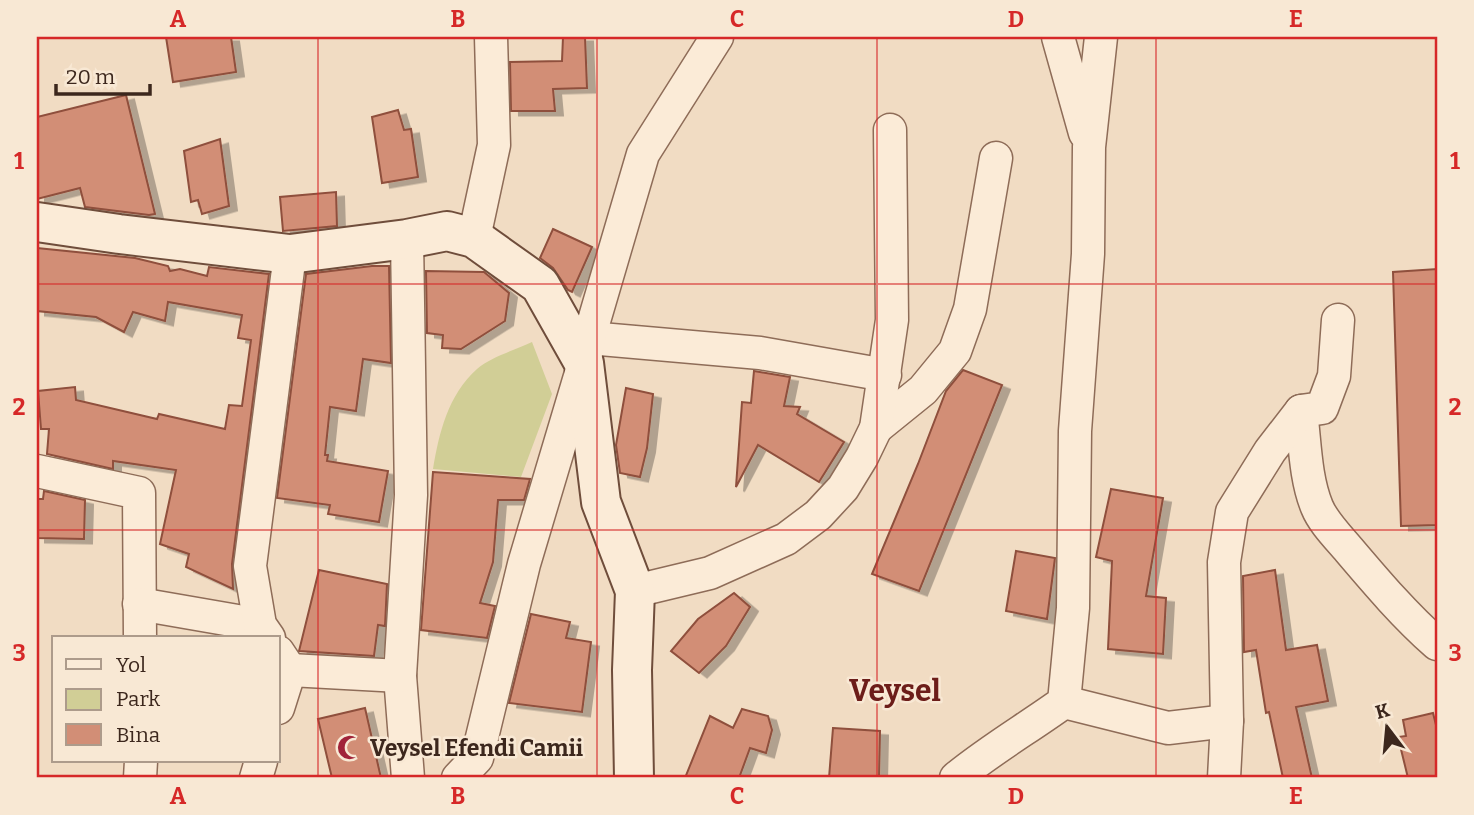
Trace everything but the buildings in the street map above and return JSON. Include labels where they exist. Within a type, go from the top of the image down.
[{"type":"street","points":[[474,238],[494,145],[491,37]]},
{"type":"street","points":[[458,778],[477,758],[524,564],[643,154],[717,37]]},
{"type":"street","points":[[1058,37],[1089,147]]},
{"type":"street","points":[[956,778],[986,753],[1064,702],[1073,608],[1075,431],[1088,254],[1089,147],[1101,37]]},
{"type":"street","points":[[635,591],[710,573],[786,539],[818,515],[843,488],[862,457],[876,428],[892,320],[890,130]]},
{"type":"street","points":[[876,428],[923,390],[955,351],[970,309],[996,158]]},
{"type":"street","points":[[37,222],[290,254],[407,239],[447,231],[474,238],[540,285],[586,350],[601,502],[635,591],[632,670],[634,778]]},
{"type":"street","points":[[407,239],[411,495],[400,676],[408,778]]},
{"type":"street","points":[[139,604],[265,631],[250,566],[290,254]]},
{"type":"street","points":[[1224,778],[1227,721],[1224,562],[1232,512],[1270,451],[1301,411],[1321,408],[1334,376],[1338,320]]},
{"type":"street","points":[[586,350],[760,353],[885,375]]},
{"type":"street","points":[[1301,411],[1308,471],[1317,508],[1373,578],[1437,644]]},
{"type":"street","points":[[37,471],[139,493],[140,636]]},
{"type":"street","points":[[280,692],[284,661],[400,676]]},
{"type":"street","points":[[1064,702],[1168,727],[1227,721]]},
{"type":"green space","points":[[532,342],[552,394],[521,477],[433,469],[446,415],[467,379],[489,361]]},
{"type":"place","name":"Veysel Efendi Camii","points":[[350,748]]},
{"type":"district","name":"Veysel","points":[[895,691]]}]
